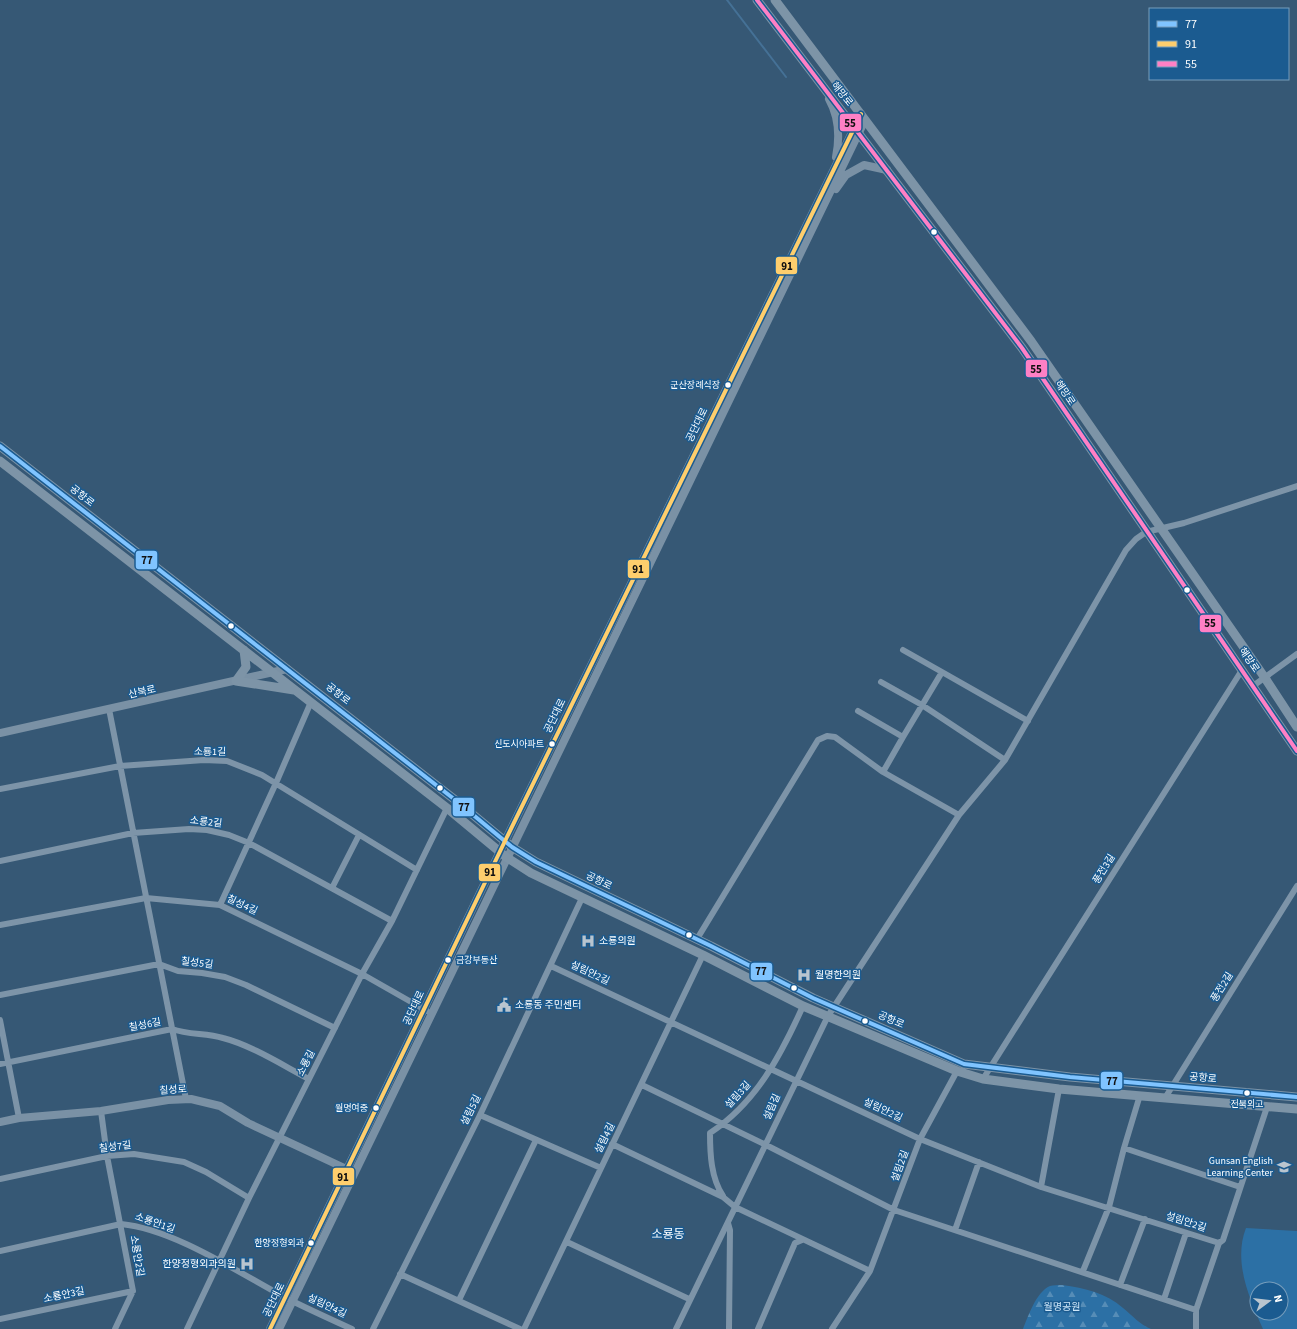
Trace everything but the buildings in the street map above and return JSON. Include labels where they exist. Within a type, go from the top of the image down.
[{"type":"main road","name":"해망로","points":[[757,0],[1022,348],[1146,532],[1254,686],[1297,752]]},
{"type":"main road","name":"해망로","points":[[775,0],[1031,341],[1265,678],[1297,727]]},
{"type":"main road","name":"공항로","points":[[0,446],[454,799],[508,844],[536,862],[697,939],[834,1008],[964,1064],[990,1068],[1297,1097]]},
{"type":"main road","points":[[0,461],[447,808],[503,855],[531,873],[703,955],[804,1006],[957,1071],[983,1079],[1059,1088],[1297,1109]]},
{"type":"main road","points":[[244,650],[246,667],[236,681],[296,691]]},
{"type":"street","points":[[825,91],[834,107],[839,130],[834,167]]},
{"type":"street","name":"공단대로","points":[[508,844],[823,206],[863,117]]},
{"type":"street","name":"공단대로","points":[[270,1329],[289,1299],[432,1014],[508,844],[834,167],[857,130]]},
{"type":"street","points":[[823,206],[846,176],[855,169],[864,165],[887,170]]},
{"type":"street","points":[[1146,532],[1184,523],[1297,486]]},
{"type":"street","name":"설림길","points":[[676,1329],[689,1299],[728,1223],[828,1016],[959,815],[1005,760],[1126,550],[1136,539],[1146,532]]},
{"type":"street","points":[[903,650],[1028,721]]},
{"type":"street","points":[[1254,686],[1297,654]]},
{"type":"street","name":"산북로","points":[[0,733],[287,669]]},
{"type":"street","name":"풍전3길","points":[[983,1079],[1242,670]]},
{"type":"street","points":[[884,772],[942,672]]},
{"type":"street","points":[[881,682],[922,705],[1005,760]]},
{"type":"street","points":[[220,905],[311,702]]},
{"type":"street","points":[[109,709],[186,1099]]},
{"type":"street","points":[[858,711],[903,737]]},
{"type":"street","points":[[697,939],[818,740],[827,736],[835,737],[884,772],[959,815]]},
{"type":"street","name":"소룡1길","points":[[0,789],[120,766],[204,760],[227,761],[246,768],[276,783],[417,870]]},
{"type":"street","name":"소룡길","points":[[187,1329],[249,1198],[362,974],[392,921],[447,808]]},
{"type":"street","name":"소룡2길","points":[[0,861],[133,833],[189,829],[207,830],[228,835],[249,843],[392,921]]},
{"type":"street","points":[[332,888],[359,835]]},
{"type":"street","name":"공단대로","points":[[352,1172],[424,1010],[503,855]]},
{"type":"street","name":"풍전2길","points":[[1164,1098],[1297,886]]},
{"type":"street","name":"칠성4길","points":[[0,925],[146,898],[220,905],[362,974],[432,1014]]},
{"type":"street","name":"설림5길","points":[[373,1329],[480,1115],[582,898]]},
{"type":"street","name":"설림4길","points":[[524,1329],[567,1242],[612,1144],[642,1085],[703,955]]},
{"type":"street","points":[[0,994],[159,964]]},
{"type":"street","name":"칠성5길","points":[[159,964],[178,971],[225,977],[246,984],[335,1028]]},
{"type":"street","name":"설림안2길","points":[[551,966],[772,1068],[920,1139],[1042,1187],[1219,1243]]},
{"type":"street","name":"설림3길","points":[[723,1197],[718,1189],[712,1166],[710,1133],[724,1124],[749,1100],[772,1068],[804,1006]]},
{"type":"street","points":[[0,1020],[19,1118]]},
{"type":"street","name":"칠성6길","points":[[0,1064],[172,1029],[185,1034],[203,1034],[224,1038],[242,1045],[309,1079]]},
{"type":"street","name":"설림2길","points":[[832,1329],[870,1271],[920,1139],[957,1071]]},
{"type":"street","points":[[642,1085],[724,1124],[894,1210],[1083,1271],[1196,1310]]},
{"type":"street","points":[[1042,1187],[1059,1088]]},
{"type":"street","points":[[1083,1271],[1109,1208],[1124,1148],[1140,1095]]},
{"type":"street","name":"칠성로","points":[[0,1122],[19,1118],[101,1112],[144,1103],[186,1099],[220,1106],[248,1123],[280,1136],[352,1172]]},
{"type":"street","points":[[1196,1329],[1196,1310],[1219,1243],[1223,1240],[1267,1107]]},
{"type":"street","name":"소룡안2길","points":[[101,1112],[107,1156],[133,1291],[115,1329]]},
{"type":"street","points":[[480,1115],[601,1168]]},
{"type":"street","points":[[459,1300],[536,1140]]},
{"type":"street","points":[[612,1144],[723,1197],[735,1207],[802,1240],[870,1271]]},
{"type":"street","points":[[1124,1148],[1240,1187]]},
{"type":"street","name":"칠성7길","points":[[0,1179],[107,1156],[134,1154],[184,1162],[206,1172],[249,1198]]},
{"type":"street","points":[[955,1230],[979,1162]]},
{"type":"street","points":[[1120,1285],[1145,1219]]},
{"type":"street","points":[[728,1223],[730,1230],[729,1329]]},
{"type":"street","name":"소룡안1길","points":[[0,1250],[121,1224],[136,1225],[220,1261],[289,1299]]},
{"type":"street","points":[[1164,1299],[1186,1233]]},
{"type":"street","points":[[758,1329],[795,1243],[802,1240]]},
{"type":"street","points":[[567,1242],[689,1299]]},
{"type":"street","points":[[400,1274],[520,1329]]},
{"type":"street","name":"소룡안3길","points":[[0,1319],[133,1291]]},
{"type":"street","name":"공단대로","points":[[279,1329],[289,1299]]},
{"type":"street","name":"설림안4길","points":[[289,1299],[352,1329]]},
{"type":"green space","points":[[1246,1228],[1297,1231],[1297,1329],[1263,1329],[1260,1321],[1289,1321],[1289,1281],[1249,1281],[1249,1295],[1244,1279],[1241,1253],[1242,1241]]},
{"type":"green space","name":"월명공원","points":[[1054,1285],[1062,1285],[1095,1292],[1110,1298],[1151,1329],[1023,1329],[1033,1305],[1045,1289]]},
{"type":"waterway","points":[[727,0],[786,77]]},
{"type":"transit line","name":"55","points":[[757,0],[1022,348],[1297,751]]},
{"type":"transit line","name":"91","points":[[270,1329],[505,841],[861,114]]},
{"type":"transit line","name":"77","points":[[0,446],[454,799],[512,847],[536,862],[711,946],[813,998],[964,1064],[1070,1077],[1297,1097]]},
{"type":"place","name":"군산장례식장","points":[[728,385]]},
{"type":"place","name":"신도시아파트","points":[[552,744]]},
{"type":"place","name":"소룡의원","points":[[588,941]]},
{"type":"place","name":"금강부동산","points":[[448,960]]},
{"type":"place","name":"월명한의원","points":[[804,975]]},
{"type":"place","name":"소룡동 주민센터","points":[[504,1005]]},
{"type":"place","name":"전북외고","points":[[1247,1093]]},
{"type":"place","name":"월명여중","points":[[376,1108]]},
{"type":"place","name":"Gunsan English Learning Center","points":[[1284,1167]]},
{"type":"place","name":"한양정형외과","points":[[311,1243]]},
{"type":"place","name":"한양정형외과의원","points":[[247,1264]]},
{"type":"district","name":"소룡동","points":[[668,1234]]}]
